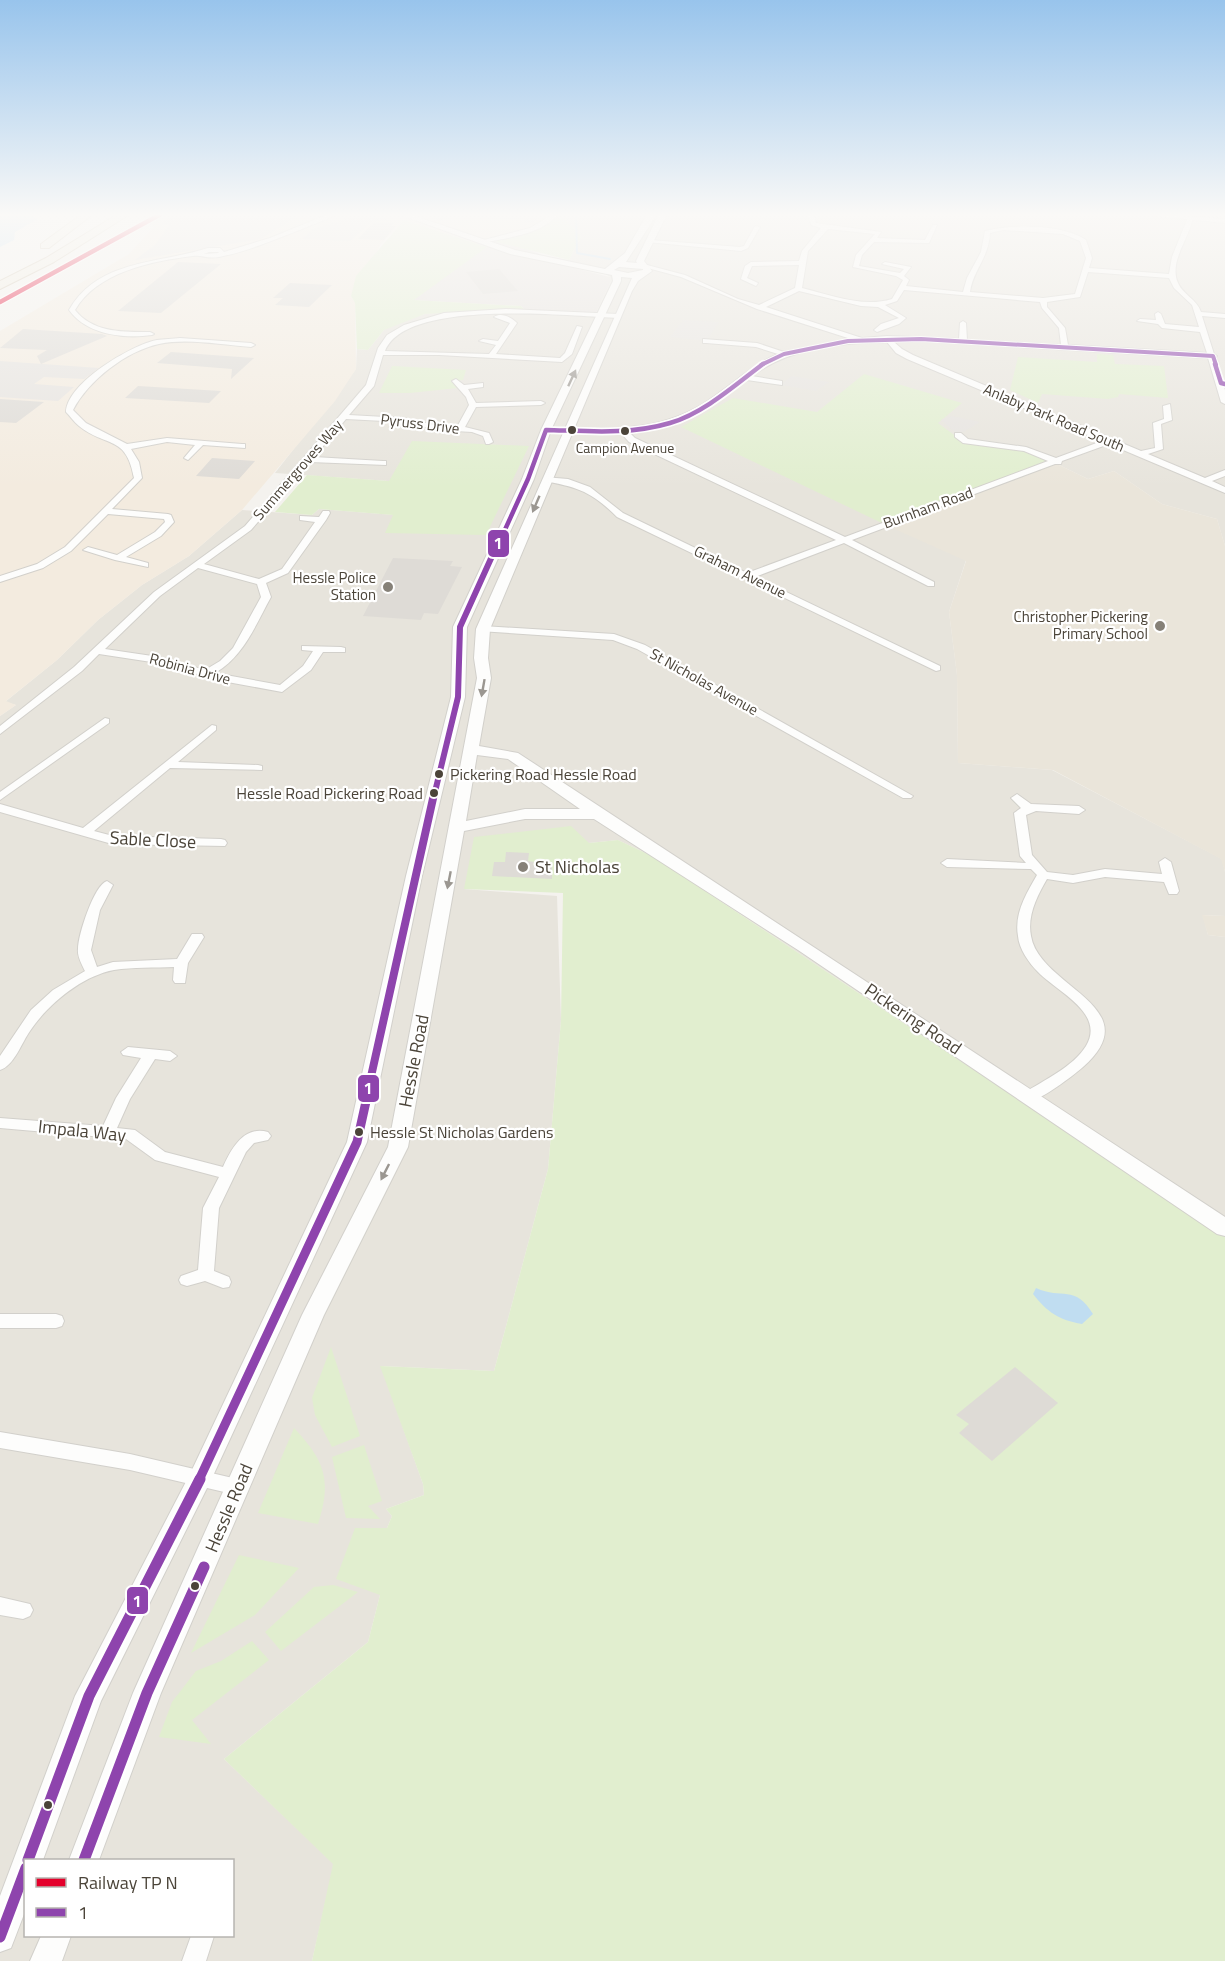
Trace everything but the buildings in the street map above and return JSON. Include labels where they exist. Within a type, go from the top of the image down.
[{"type":"street","points":[[73,306],[72,310],[75,316],[99,328],[128,334],[150,334],[163,340]]},
{"type":"street","name":"Hessle Road","points":[[84,1859],[147,1693],[313,1314],[398,1147],[484,678],[481,658],[483,629],[568,431],[612,306]]},
{"type":"street","name":"Hessle Road","points":[[28,1859],[89,1696],[200,1478],[357,1142],[414,876],[458,697],[460,627],[528,479],[546,430],[617,306]]},
{"type":"street","points":[[752,306],[861,340]]},
{"type":"street","points":[[759,308],[764,306]]},
{"type":"street","points":[[877,330],[880,326],[899,322],[903,318],[880,306]]},
{"type":"street","points":[[1044,306],[1062,328],[1065,347]]},
{"type":"street","points":[[1196,306],[1223,383],[1225,402]]},
{"type":"street","name":"Summergroves Way","points":[[0,731],[98,651],[157,594],[248,528],[370,386],[389,336],[406,326],[444,315],[506,311],[610,316]]},
{"type":"street","points":[[1199,314],[1225,316]]},
{"type":"street","points":[[416,332],[463,317],[505,318],[514,323],[492,356]]},
{"type":"street","points":[[1140,321],[1158,318],[1161,326],[1203,330]]},
{"type":"street","points":[[963,323],[963,341]]},
{"type":"street","points":[[381,353],[460,359],[492,356],[515,360],[562,360],[568,354],[577,330],[565,334]]},
{"type":"street","points":[[128,334],[140,343],[180,340],[251,345]]},
{"type":"street","points":[[0,579],[40,566],[68,549],[138,478],[135,462],[126,447],[83,425],[69,410],[74,397],[150,334]]},
{"type":"street","points":[[568,431],[623,431],[684,418],[766,363],[784,354],[820,345],[861,340],[887,338],[963,341],[1213,356]]},
{"type":"street","name":"Anlaby Park Road South","points":[[887,338],[899,351],[910,357],[1225,490]]},
{"type":"street","points":[[483,341],[501,343]]},
{"type":"street","points":[[706,341],[757,345],[784,354]]},
{"type":"street","points":[[745,377],[779,383]]},
{"type":"street","points":[[456,381],[470,396],[473,405],[460,429]]},
{"type":"street","points":[[463,388],[480,385]]},
{"type":"street","points":[[473,405],[543,403]]},
{"type":"street","points":[[1140,454],[1159,449],[1157,423],[1168,420],[1167,406]]},
{"type":"street","name":"Pyruss Drive","points":[[345,417],[403,420],[480,432],[486,435],[489,442]]},
{"type":"street","points":[[623,431],[632,441],[842,539],[931,584]]},
{"type":"street","points":[[958,435],[966,441],[1026,449],[1058,462]]},
{"type":"street","points":[[126,447],[167,440],[242,447]]},
{"type":"street","name":"Burnham Road","points":[[748,576],[842,539],[1058,462],[1109,441]]},
{"type":"street","points":[[188,458],[200,444]]},
{"type":"street","points":[[308,459],[383,463]]},
{"type":"street","points":[[1203,482],[1225,473]]},
{"type":"street","name":"Graham Avenue","points":[[547,479],[562,479],[580,486],[608,502],[620,515],[936,668]]},
{"type":"street","points":[[106,511],[159,515],[168,517],[170,522],[158,534],[118,558]]},
{"type":"street","points":[[260,582],[285,570],[324,516],[303,518]]},
{"type":"street","points":[[88,550],[145,565]]},
{"type":"street","points":[[196,565],[260,582],[264,586],[266,597],[237,650],[224,663],[205,674]]},
{"type":"street","name":"St Nicholas Avenue","points":[[483,629],[614,638],[640,647],[907,796]]},
{"type":"street","points":[[306,648],[340,650]]},
{"type":"street","points":[[287,701],[282,689],[307,668],[319,650]]},
{"type":"street","name":"Robinia Drive","points":[[98,651],[159,660],[205,674],[282,689]]},
{"type":"street","points":[[0,797],[105,721]]},
{"type":"street","name":"Sable Close","points":[[85,832],[212,728]]},
{"type":"street","points":[[72,732],[85,736]]},
{"type":"street","name":"Pickering Road","points":[[471,750],[499,752],[513,756],[597,814],[693,874],[1225,1228]]},
{"type":"street","points":[[169,765],[258,768]]},
{"type":"street","points":[[1017,798],[1029,809]]},
{"type":"street","points":[[1039,870],[1026,856],[1020,813],[1034,807],[1079,810]]},
{"type":"street","name":"Sable Close","points":[[0,808],[112,840],[221,843]]},
{"type":"street","points":[[456,828],[525,814],[597,814]]},
{"type":"street","points":[[1165,862],[1167,878],[1173,891]]},
{"type":"street","points":[[943,863],[1025,867],[1073,879],[1105,873],[1167,878]]},
{"type":"street","points":[[1029,1097],[1084,1058],[1096,1042],[1096,1025],[1083,1000],[1042,969],[1024,937],[1025,908],[1039,870]]},
{"type":"street","points":[[92,972],[84,950],[94,910],[106,885]]},
{"type":"street","points":[[180,980],[181,963],[197,937]]},
{"type":"street","points":[[0,1065],[13,1052],[28,1023],[56,992],[92,972],[113,966],[181,963]]},
{"type":"street","points":[[128,1052],[150,1056],[170,1056]]},
{"type":"street","points":[[108,1131],[123,1098],[150,1056]]},
{"type":"street","name":"Impala Way","points":[[0,1123],[130,1134],[160,1156],[228,1174]]},
{"type":"street","points":[[206,1274],[211,1208],[243,1142],[252,1136],[263,1136]]},
{"type":"street","points":[[187,1280],[206,1274],[223,1282]]},
{"type":"street","points":[[280,1308],[313,1314]]},
{"type":"street","points":[[0,1321],[56,1321]]},
{"type":"street","points":[[0,1440],[130,1462],[237,1487]]},
{"type":"street","points":[[0,1606],[23,1610]]},
{"type":"street","points":[[0,1937],[24,1872]]},
{"type":"street","points":[[46,1961],[55,1937]]},
{"type":"street","points":[[194,1961],[202,1937]]},
{"type":"shaded area","points":[[43,306],[355,306],[356,369],[335,401],[242,510],[189,556],[142,585],[98,620],[57,660],[6,701],[16,705],[0,716],[0,331]]},
{"type":"shaded area","points":[[512,306],[600,306],[596,313],[524,309],[521,306]]},
{"type":"shaded area","points":[[600,306],[1225,306],[1225,546],[1217,519],[1162,504],[1114,471],[1088,479],[1057,464],[966,560],[949,612],[957,675],[958,763],[1052,770],[1222,859],[1225,872],[1225,916],[1203,915],[1208,935],[1225,937],[1225,1237],[654,857],[618,840],[589,843],[464,889],[557,896],[561,1020],[548,1169],[494,1371],[381,1366],[423,1484],[424,1495],[386,1509],[392,1516],[387,1528],[380,1595],[368,1642],[224,1759],[334,1864],[312,1961],[0,1961],[0,716],[16,705],[5,702],[57,660],[98,620],[142,585],[189,556],[242,510],[312,515],[319,509],[394,515],[386,533],[499,445],[468,444],[389,481],[275,473],[356,369],[357,349],[368,350],[384,330],[425,314],[459,310],[524,309],[596,313]]},
{"type":"shaded area","points":[[683,320],[719,322],[706,341],[670,337]]},
{"type":"shaded area","points":[[0,361],[99,368],[84,379],[44,377],[34,384],[74,387],[58,401],[0,397]]},
{"type":"shaded area","points":[[792,376],[829,382],[816,391],[780,385]]},
{"type":"shaded area","points":[[951,416],[980,422],[958,435],[941,420]]},
{"type":"shaded area","points":[[1057,464],[1088,479],[1114,471],[1162,504],[1217,519],[1225,546],[1225,872],[1221,859],[1053,770],[958,763],[957,675],[949,612],[966,561],[888,526]]},
{"type":"shaded area","points":[[1202,915],[1225,916],[1225,937],[1208,935]]},
{"type":"green space","points":[[355,306],[512,306],[521,306],[524,309],[425,314],[384,330],[368,350],[357,349]]},
{"type":"green space","points":[[1097,354],[1113,355],[1115,364],[1164,366],[1168,398],[1119,394],[1118,397],[1108,399],[1042,394],[1038,403],[1010,390],[1018,357],[1097,362]]},
{"type":"green space","points":[[392,366],[466,370],[463,380],[451,381],[457,388],[410,393],[379,393]]},
{"type":"green space","points":[[864,374],[962,403],[938,423],[965,443],[1026,451],[1057,464],[888,526],[681,427],[733,398],[817,412]]},
{"type":"green space","points":[[412,441],[529,446],[486,535],[385,533],[393,515],[319,509],[312,515],[275,512],[307,475],[389,481]]},
{"type":"green space","points":[[571,826],[589,843],[618,840],[654,857],[1225,1237],[1225,1961],[312,1961],[333,1864],[224,1759],[368,1642],[380,1595],[336,1579],[355,1528],[387,1528],[392,1516],[386,1509],[424,1495],[423,1484],[380,1366],[494,1371],[548,1169],[561,1020],[563,893],[464,889],[474,837]]},
{"type":"green space","points":[[331,1347],[360,1436],[332,1447],[315,1415],[312,1398]]},
{"type":"green space","points":[[294,1428],[313,1451],[323,1472],[325,1495],[318,1524],[258,1513]]},
{"type":"green space","points":[[364,1445],[382,1501],[368,1506],[380,1519],[346,1518],[332,1457]]},
{"type":"green space","points":[[239,1555],[299,1568],[255,1615],[191,1653]]},
{"type":"green space","points":[[333,1585],[358,1592],[281,1651],[265,1632],[314,1587]]},
{"type":"green space","points":[[252,1641],[269,1660],[192,1720],[211,1744],[159,1737],[172,1702],[196,1671],[221,1661]]},
{"type":"water","points":[[1036,1288],[1074,1296],[1080,1299],[1093,1314],[1082,1324],[1060,1317],[1043,1306],[1033,1294]]},
{"type":"transit line","name":"1","points":[[28,1859],[89,1696],[200,1478],[357,1142],[414,876],[458,697],[460,627],[528,479],[546,430],[623,431],[671,423],[710,403],[766,362],[784,354],[848,341],[921,339],[1213,356],[1221,383],[1225,384]]},
{"type":"transit line","name":"1","points":[[84,1859],[147,1693],[204,1567]]},
{"type":"transit line","name":"1","points":[[0,1937],[24,1873]]},
{"type":"place","name":"Campion Avenue","points":[[625,431]]},
{"type":"place","name":"Hessle Police Station","points":[[388,587]]},
{"type":"place","name":"Christopher Pickering Primary School","points":[[1160,626]]},
{"type":"place","name":"Pickering Road Hessle Road","points":[[439,774]]},
{"type":"place","name":"Hessle Road Pickering Road","points":[[434,793]]},
{"type":"place","name":"St Nicholas","points":[[523,867]]},
{"type":"place","name":"Hessle St Nicholas Gardens","points":[[359,1132]]}]
